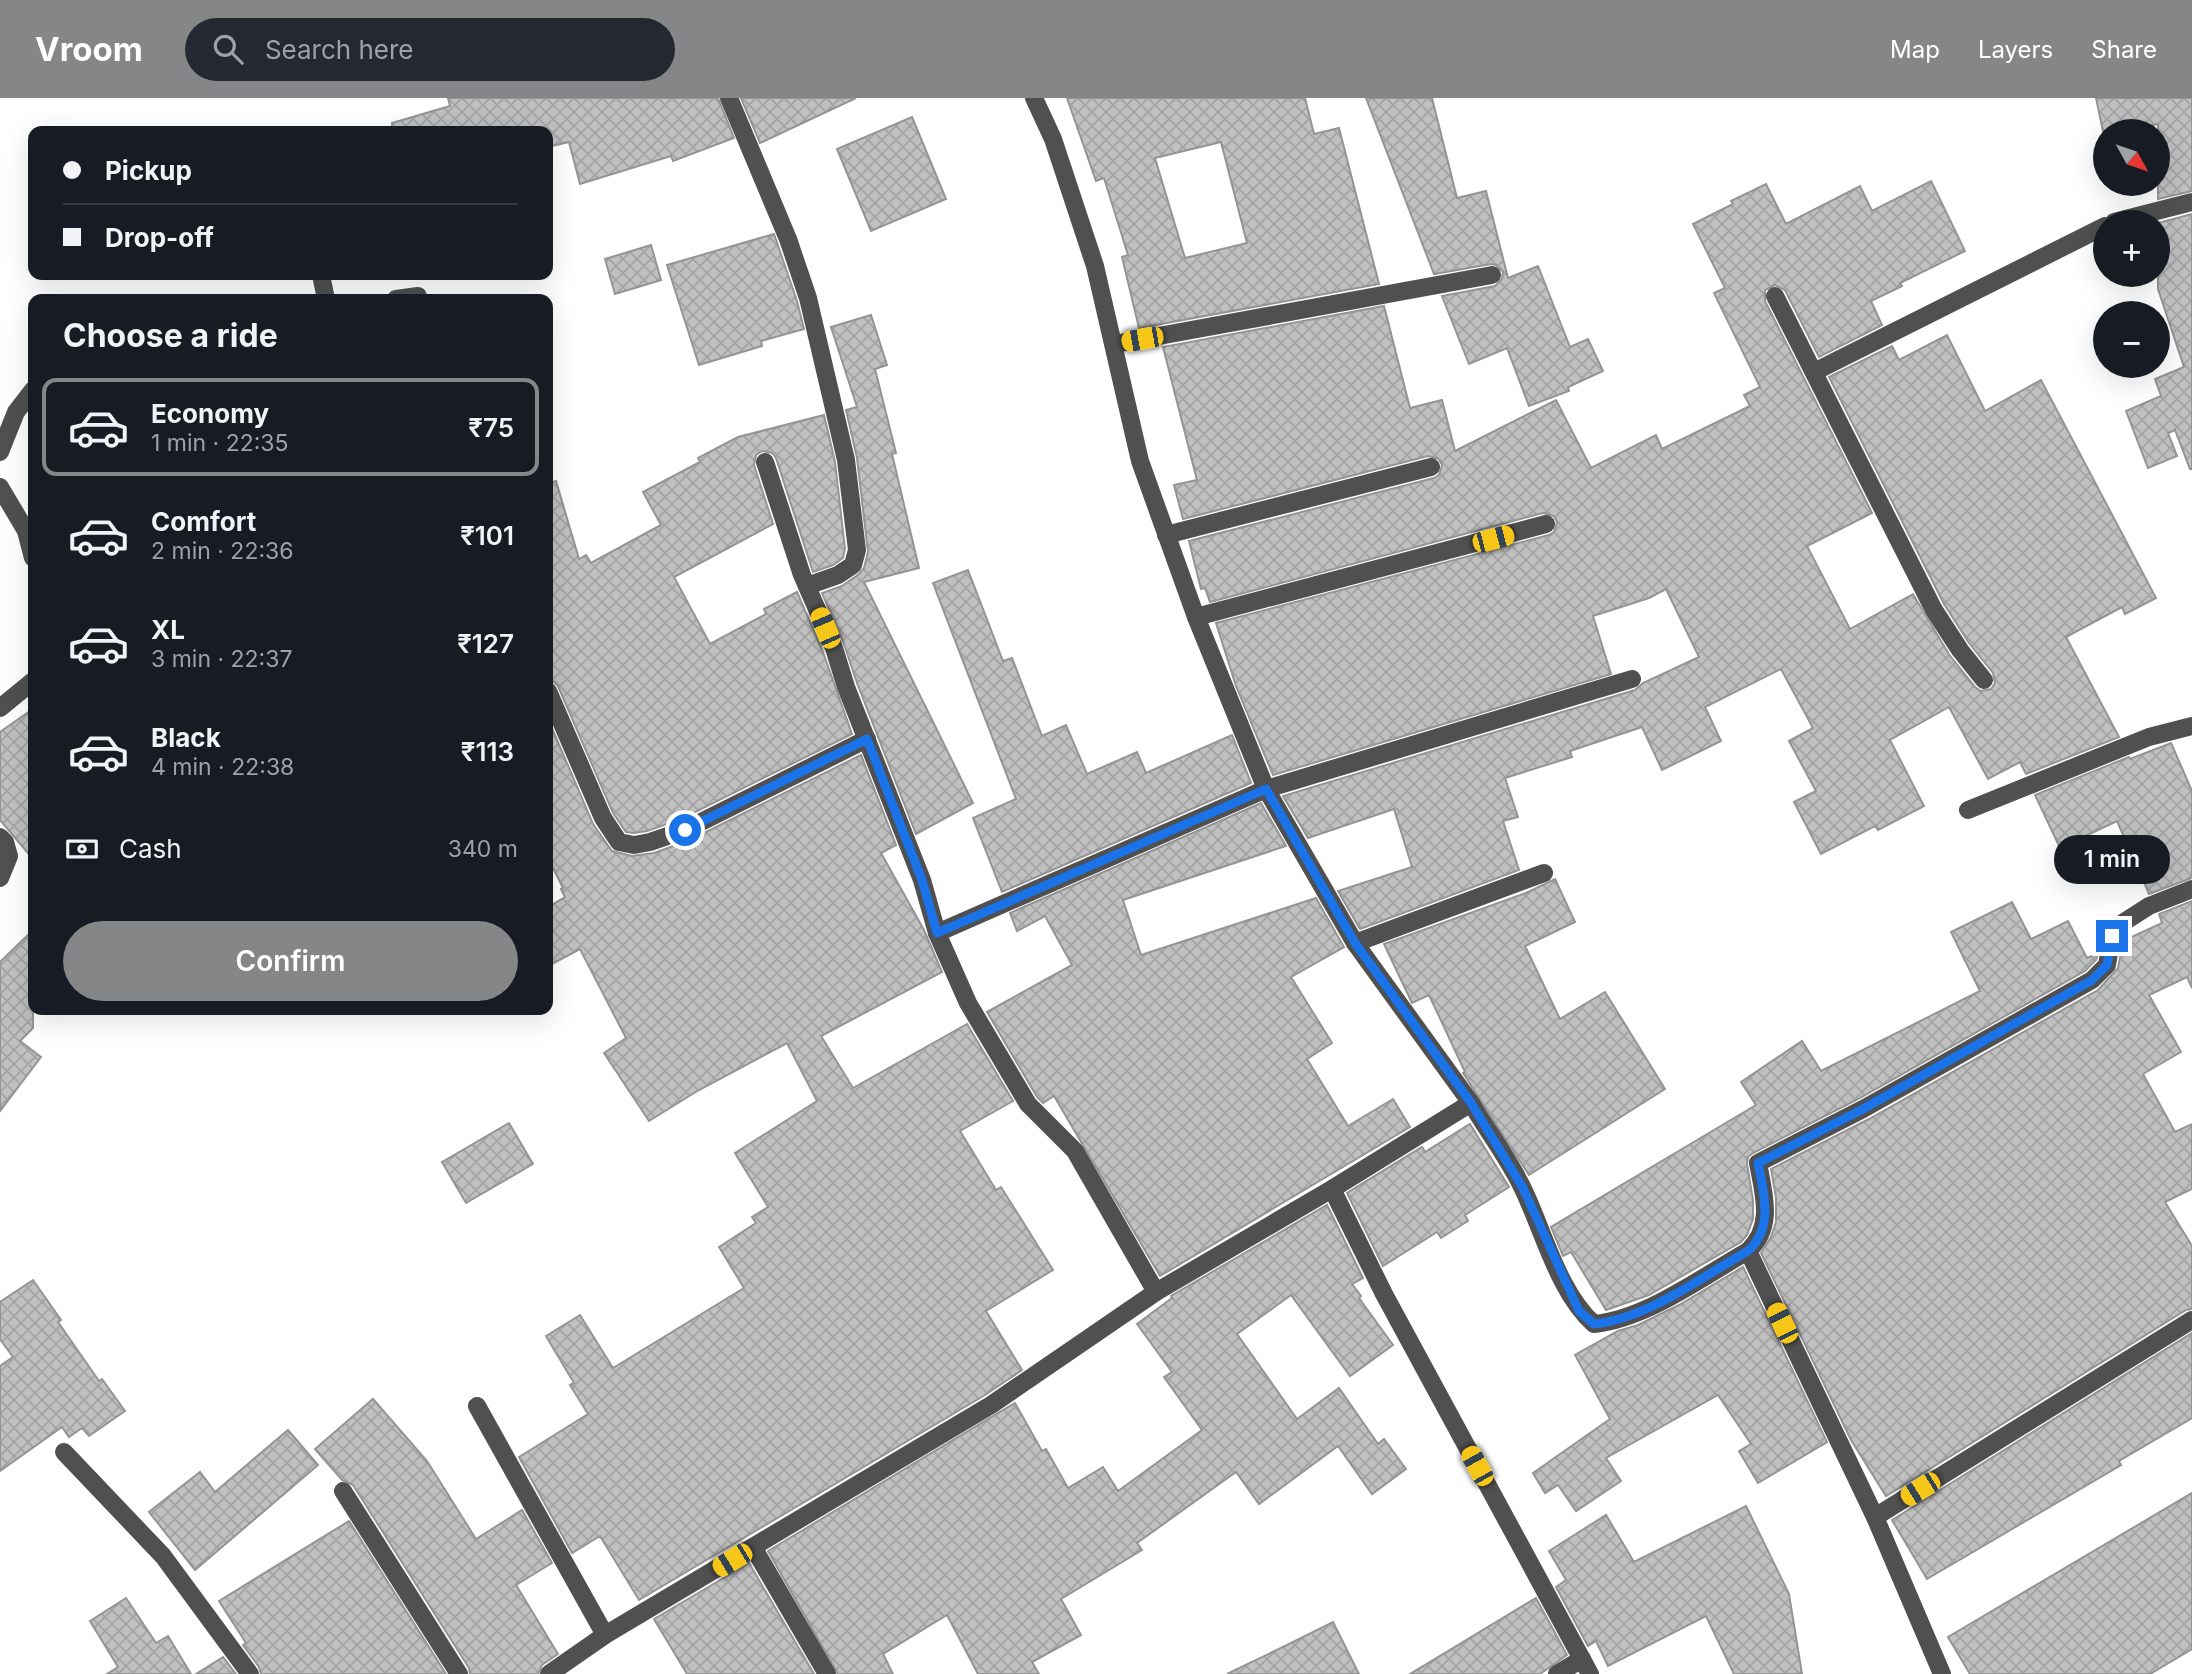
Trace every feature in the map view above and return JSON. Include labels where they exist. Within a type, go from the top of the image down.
[{"type":"street","points":[[729,98],[788,239],[808,298],[846,460],[857,550],[853,565],[838,575],[807,586]]},
{"type":"street","points":[[1034,98],[1053,139],[1095,266],[1140,461],[1196,617],[1266,789],[1355,943],[1471,1103],[1523,1188],[1579,1311],[1594,1324],[1611,1322],[1651,1307],[1748,1251],[1758,1242],[1767,1213],[1758,1163],[1863,1109],[2092,980],[2107,965],[2112,936],[2124,922],[2149,906],[2192,889]]},
{"type":"street","points":[[2160,210],[2192,202]]},
{"type":"street","points":[[1814,372],[2093,232]]},
{"type":"street","points":[[1115,344],[1492,275]]},
{"type":"street","points":[[1774,296],[1934,610],[1984,680]]},
{"type":"street","points":[[0,452],[16,412],[28,396]]},
{"type":"street","points":[[765,462],[807,586],[922,880],[937,933],[968,1003],[1028,1104],[1074,1152],[1156,1292]]},
{"type":"street","points":[[1166,534],[1431,467]]},
{"type":"street","points":[[0,487],[28,539]]},
{"type":"street","points":[[1196,617],[1546,524]]},
{"type":"street","points":[[937,933],[1266,789],[1632,679]]},
{"type":"street","points":[[0,708],[28,685]]},
{"type":"street","points":[[553,703],[603,818],[619,842],[634,845],[685,830],[867,739]]},
{"type":"street","points":[[1968,810],[2149,737],[2192,726]]},
{"type":"street","points":[[0,837],[5,842],[9,856],[0,878]]},
{"type":"street","points":[[1355,943],[1544,873]]},
{"type":"street","points":[[550,1674],[605,1635],[991,1405],[1156,1292],[1332,1189],[1471,1103]]},
{"type":"street","points":[[1332,1189],[1396,1317],[1586,1666],[1557,1674]]},
{"type":"street","points":[[1748,1251],[1875,1517],[1942,1674]]},
{"type":"street","points":[[1875,1517],[2192,1320]]},
{"type":"street","points":[[477,1406],[605,1635]]},
{"type":"street","points":[[64,1452],[163,1556],[250,1674]]},
{"type":"street","points":[[343,1491],[459,1674]]},
{"type":"street","points":[[753,1547],[827,1674]]},
{"type":"building","points":[[448,98],[718,98],[734,138],[673,161],[671,156],[580,184],[569,142],[553,146],[553,126],[392,126],[392,123],[450,106]]},
{"type":"building","points":[[741,98],[856,98],[760,143]]},
{"type":"building","points":[[1067,98],[1305,98],[1314,134],[1339,128],[1379,284],[1139,328],[1122,257],[1128,255],[1104,178],[1096,181]],"holes":[[[1221,142],[1247,243],[1185,258],[1155,158]]]},
{"type":"building","points":[[1366,98],[1432,98],[1457,198],[1486,191],[1508,278],[1538,266],[1570,347],[1588,339],[1603,371],[1568,387],[1569,391],[1529,406],[1507,348],[1469,364],[1442,296],[1495,286],[1502,279],[1503,272],[1491,264],[1434,274]]},
{"type":"building","points":[[2096,98],[2192,98],[2192,191],[2158,199],[2158,196],[2170,196],[2170,119],[2100,119]]},
{"type":"building","points":[[912,117],[946,199],[871,231],[837,149]]},
{"type":"building","points":[[1931,181],[1965,251],[1900,283],[1902,286],[1871,301],[1882,325],[1819,357],[1785,290],[1775,285],[1765,290],[1765,301],[1872,513],[1807,546],[1850,629],[1913,594],[1950,656],[1975,687],[1981,691],[1991,689],[1995,683],[1993,673],[1969,643],[1944,604],[1829,377],[1892,346],[1899,360],[1947,335],[1985,411],[2041,380],[2156,598],[2125,614],[2122,607],[2066,637],[2119,737],[2026,774],[2020,762],[1988,779],[1949,707],[1890,740],[1924,806],[1878,830],[1875,826],[1821,854],[1794,802],[1816,791],[1789,741],[1813,728],[1781,669],[1705,707],[1721,741],[1662,770],[1642,727],[1570,751],[1572,757],[1505,778],[1518,817],[1503,821],[1519,870],[1360,929],[1338,891],[1412,867],[1394,809],[1308,838],[1283,796],[1635,690],[1643,683],[1699,657],[1666,589],[1649,598],[1593,616],[1611,674],[1273,775],[1236,686],[1216,623],[1549,535],[1554,532],[1557,522],[1554,516],[1543,513],[1210,602],[1205,588],[1201,589],[1189,541],[1434,478],[1439,475],[1442,465],[1439,459],[1428,456],[1183,519],[1174,485],[1197,480],[1163,347],[1384,306],[1410,408],[1442,400],[1455,451],[1556,400],[1591,468],[1656,435],[1662,449],[1750,406],[1744,395],[1760,387],[1714,293],[1725,288],[1693,224],[1766,184],[1786,224],[1860,186],[1872,211]]},
{"type":"building","points":[[2192,214],[2192,469],[2175,430],[2168,433],[2177,456],[2148,468],[2126,411],[2161,396],[2155,379],[2170,378],[2170,373],[2184,367],[2170,325],[2170,301],[2162,301],[2158,289],[2170,287],[2170,220]]},
{"type":"building","points":[[774,234],[804,329],[761,341],[762,346],[699,365],[667,265]]},
{"type":"building","points":[[651,245],[661,280],[615,294],[605,259]]},
{"type":"building","points":[[871,315],[887,365],[875,369],[896,453],[892,454],[919,568],[864,582],[973,803],[916,834],[822,593],[842,586],[859,574],[864,568],[868,552],[857,458],[846,410],[857,407],[831,327]]},
{"type":"building","points":[[824,415],[835,462],[845,549],[843,558],[833,565],[813,572],[776,458],[772,453],[762,451],[756,455],[754,465],[773,524],[674,577],[710,644],[766,614],[764,609],[797,592],[823,652],[852,734],[681,819],[647,831],[626,832],[613,813],[558,686],[553,682],[553,482],[556,481],[579,559],[586,555],[591,563],[661,525],[643,492],[700,462],[698,458],[738,437]]},
{"type":"building","points":[[968,570],[1003,661],[1012,658],[1042,736],[1066,725],[1087,774],[1137,752],[1146,773],[1232,735],[1251,783],[1002,892],[973,818],[1016,799],[933,583]]},
{"type":"building","points":[[28,712],[28,853],[0,820],[0,732]]},
{"type":"building","points":[[553,731],[593,824],[612,851],[632,856],[654,853],[690,840],[861,755],[896,845],[881,853],[924,930],[942,972],[821,1036],[853,1088],[967,1024],[1013,1101],[960,1131],[996,1190],[1001,1187],[1053,1270],[986,1311],[1022,1370],[985,1395],[639,1600],[600,1536],[572,1553],[519,1457],[588,1414],[570,1385],[574,1383],[546,1336],[580,1315],[613,1368],[744,1288],[719,1247],[756,1223],[752,1217],[768,1207],[735,1153],[817,1101],[787,1043],[699,1090],[649,1121],[604,1053],[626,1038],[580,949],[553,963],[553,904],[565,897],[561,889],[563,888],[553,868]]},
{"type":"building","points":[[2171,743],[2192,791],[2192,878],[2149,894],[2117,821],[2060,848],[2035,795]]},
{"type":"building","points":[[1261,803],[1286,846],[1123,900],[1141,955],[1316,898],[1344,947],[1291,977],[1332,1043],[1307,1059],[1348,1126],[1393,1099],[1410,1127],[1160,1276],[1054,1096],[1043,1103],[1037,1097],[987,1012],[1072,965],[1045,916],[1017,931],[1010,913]]},
{"type":"building","points":[[1555,879],[1575,922],[1525,946],[1560,1019],[1605,992],[1665,1089],[1529,1175],[1463,1073],[1465,1072],[1429,995],[1412,1003],[1384,944],[1526,893]]},
{"type":"building","points":[[2192,901],[2192,988],[2187,977],[2149,995],[2181,1052],[2143,1074],[2175,1132],[2192,1124],[2192,1189],[2165,1202],[2192,1246],[2192,1309],[2186,1310],[1886,1496],[1851,1440],[1761,1253],[1776,1222],[1776,1198],[1771,1169],[1869,1119],[2098,990],[2118,968],[2123,941],[2162,923],[2159,914]]},
{"type":"building","points":[[2012,902],[2031,939],[2068,921],[2087,958],[2098,953],[2096,960],[2085,971],[1858,1099],[1753,1153],[1748,1157],[1747,1164],[1753,1219],[1741,1242],[1649,1295],[1606,1310],[1571,1252],[1563,1256],[1551,1227],[1756,1105],[1741,1082],[1802,1041],[1821,1071],[1980,991],[1951,932]]},
{"type":"building","points":[[28,935],[28,1015],[33,1015],[33,1028],[20,1041],[41,1057],[0,1111],[0,962]]},
{"type":"building","points":[[509,1123],[533,1164],[466,1203],[442,1162]]},
{"type":"building","points":[[1470,1124],[1509,1187],[1465,1215],[1468,1221],[1441,1238],[1437,1232],[1383,1266],[1347,1193],[1422,1147],[1425,1152]]},
{"type":"building","points":[[1327,1205],[1363,1278],[1352,1284],[1393,1345],[1350,1376],[1291,1295],[1237,1334],[1297,1419],[1339,1388],[1378,1444],[1384,1439],[1406,1469],[1372,1494],[1338,1446],[1259,1504],[1236,1472],[1137,1543],[1142,1550],[1061,1599],[1081,1635],[1032,1662],[1039,1674],[978,1674],[947,1615],[883,1654],[893,1674],[838,1674],[768,1551],[1015,1403],[1042,1451],[1046,1449],[1068,1488],[1103,1467],[1118,1491],[1202,1430],[1164,1377],[1172,1372],[1137,1324],[1172,1298],[1171,1296]]},
{"type":"building","points":[[1743,1267],[1827,1442],[1758,1483],[1739,1451],[1751,1444],[1718,1395],[1606,1458],[1621,1481],[1576,1511],[1558,1485],[1545,1493],[1533,1473],[1610,1419],[1575,1355],[1618,1331],[1638,1325],[1679,1305]]},
{"type":"building","points":[[33,1280],[99,1381],[102,1379],[125,1411],[89,1436],[82,1428],[69,1437],[62,1427],[0,1471],[0,1366],[13,1357],[0,1339],[0,1302]]},
{"type":"building","points":[[2192,1333],[2192,1418],[2119,1461],[2121,1465],[1927,1579],[1892,1520]]},
{"type":"building","points":[[373,1399],[427,1461],[476,1539],[522,1510],[552,1563],[516,1585],[558,1654],[542,1665],[538,1674],[470,1674],[469,1668],[353,1485],[342,1480],[315,1449]]},
{"type":"building","points":[[288,1430],[318,1465],[195,1570],[149,1512],[200,1472],[215,1492]]},
{"type":"building","points":[[2192,1493],[2192,1649],[2150,1674],[1970,1674],[1948,1637]]},
{"type":"building","points":[[1746,1506],[1789,1594],[1802,1674],[1734,1674],[1706,1616],[1608,1666],[1596,1641],[1588,1646],[1556,1587],[1566,1580],[1549,1551],[1606,1515],[1634,1562]]},
{"type":"building","points":[[349,1521],[446,1674],[261,1674],[243,1645],[246,1643],[219,1601]]},
{"type":"building","points":[[749,1563],[814,1674],[687,1674],[654,1619]]},
{"type":"building","points":[[126,1598],[156,1643],[168,1636],[191,1674],[107,1674],[118,1667],[90,1621]]},
{"type":"building","points":[[1536,1598],[1567,1655],[1540,1674],[1410,1674]]},
{"type":"building","points":[[1333,1622],[1359,1674],[1227,1674],[1287,1645]]},
{"type":"building","points":[[223,1657],[236,1674],[196,1674]]},
{"type":"route","points":[[685,830],[867,739],[922,880],[937,933],[1266,789],[1355,943],[1471,1103],[1523,1188],[1579,1311],[1594,1324],[1611,1322],[1651,1307],[1748,1251],[1758,1242],[1767,1213],[1758,1163],[1863,1109],[2092,980],[2107,965],[2112,936]]}]
